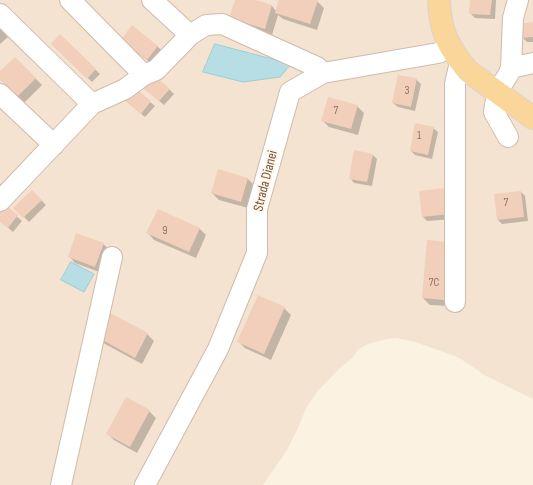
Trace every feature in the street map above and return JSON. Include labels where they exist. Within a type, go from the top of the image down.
[{"type":"main road","points":[[439,0],[443,31],[455,55],[468,71],[533,118]]},
{"type":"street","points":[[70,0],[144,75]]},
{"type":"street","points":[[152,0],[190,36]]},
{"type":"street","points":[[508,137],[494,112],[497,92],[508,75],[510,68],[513,18],[518,0]]},
{"type":"street","points":[[0,14],[92,104]]},
{"type":"street","points":[[0,201],[92,104],[125,89],[144,75],[156,70],[190,36],[206,25],[222,24],[317,67],[322,74]]},
{"type":"street","name":"Strada Dianei","points":[[145,485],[218,349],[257,253],[257,209],[290,92],[322,74],[438,53],[455,55]]},
{"type":"street","points":[[455,55],[455,302]]},
{"type":"street","points":[[510,68],[533,62]]},
{"type":"street","points":[[0,94],[54,145]]},
{"type":"street","points":[[61,485],[112,257]]},
{"type":"shaded area","points":[[0,0],[533,0],[533,399],[486,376],[461,359],[452,355],[415,342],[396,338],[386,339],[368,344],[359,349],[353,357],[317,392],[306,408],[287,450],[263,485],[0,485]]},
{"type":"water","points":[[215,44],[291,64],[280,77],[243,82],[203,72]]},
{"type":"water","points":[[71,262],[94,274],[84,292],[61,280]]},
{"type":"building","points":[[235,0],[255,0],[272,5],[265,29],[229,18]]},
{"type":"building","points":[[279,0],[318,0],[310,24],[275,13]]},
{"type":"building","points":[[470,0],[492,0],[490,15],[469,14]]},
{"type":"building","points":[[533,22],[533,37],[522,38],[520,24]]},
{"type":"building","points":[[132,25],[158,46],[147,60],[121,40]]},
{"type":"building","points":[[60,34],[96,69],[87,79],[51,44]]},
{"type":"building","points":[[15,57],[36,78],[17,97],[0,80],[0,71]]},
{"type":"building","points":[[398,75],[417,78],[411,107],[392,103]]},
{"type":"building","points":[[155,76],[170,89],[159,101],[144,89]]},
{"type":"building","points":[[136,89],[151,101],[141,114],[125,101]]},
{"type":"building","points":[[328,97],[358,105],[351,129],[321,121]]},
{"type":"building","points":[[415,123],[434,127],[428,155],[410,151]]},
{"type":"building","points":[[354,150],[373,154],[367,182],[349,179]]},
{"type":"building","points":[[218,169],[248,178],[241,202],[211,193]]},
{"type":"building","points":[[446,188],[449,214],[422,217],[419,191]]},
{"type":"building","points":[[32,190],[42,200],[23,218],[13,208]]},
{"type":"building","points":[[521,191],[524,217],[497,220],[494,194]]},
{"type":"building","points":[[3,203],[18,215],[8,228],[0,222],[0,207]]},
{"type":"building","points":[[158,209],[200,228],[189,252],[146,233]]},
{"type":"building","points":[[76,233],[104,243],[95,267],[68,257]]},
{"type":"building","points":[[427,240],[448,242],[444,300],[422,298]]},
{"type":"building","points":[[258,295],[285,307],[264,354],[237,342]]},
{"type":"building","points":[[110,313],[148,333],[135,358],[97,337]]},
{"type":"building","points":[[126,397],[150,410],[130,447],[106,434]]}]
